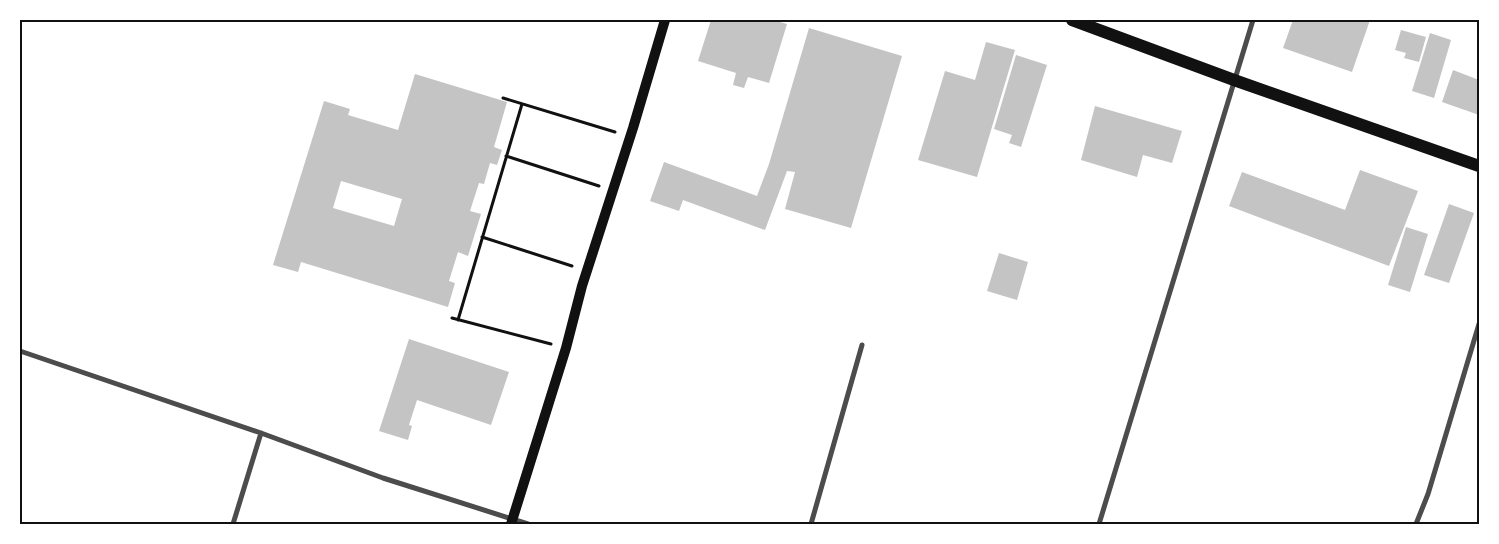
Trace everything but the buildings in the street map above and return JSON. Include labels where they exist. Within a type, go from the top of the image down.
[{"type":"main road","points":[[512,521],[665,20]]},
{"type":"main road","points":[[1072,20],[1234,80],[1479,166]]},
{"type":"street","points":[[1099,524],[1253,20]]},
{"type":"street","points":[[1416,524],[1428,494],[1479,324]]},
{"type":"street","points":[[811,524],[862,345]]},
{"type":"street","points":[[20,351],[261,433],[383,478],[512,521],[528,524]]},
{"type":"street","points":[[233,524],[261,433]]},
{"type":"path","points":[[503,98],[630,137]]},
{"type":"path","points":[[458,320],[522,104]]},
{"type":"path","points":[[506,156],[613,191]]},
{"type":"path","points":[[482,237],[587,271]]},
{"type":"path","points":[[452,318],[566,348]]}]
